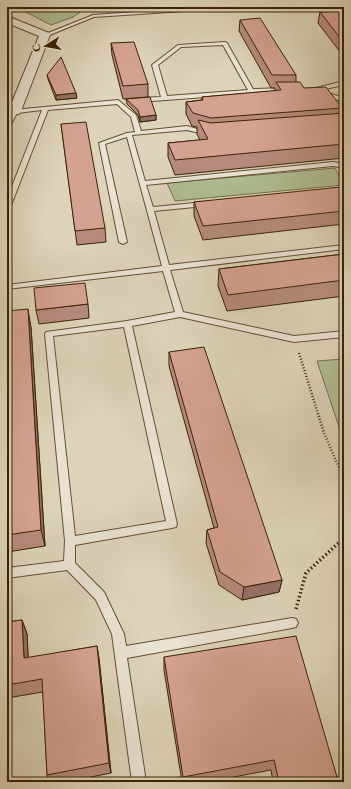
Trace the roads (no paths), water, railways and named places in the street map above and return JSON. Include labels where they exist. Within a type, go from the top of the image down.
[{"type":"street","points":[[7,18],[45,35],[11,111]]},
{"type":"lane","points":[[93,16],[229,7]]},
{"type":"lane","points":[[45,35],[93,16],[98,12]]},
{"type":"lane","points":[[164,97],[155,65],[180,46],[225,43],[251,91]]},
{"type":"lane","points":[[344,83],[311,90],[344,100]]},
{"type":"lane","points":[[133,100],[251,91],[296,90]]},
{"type":"lane","points":[[7,126],[11,111],[125,101]]},
{"type":"lane","points":[[118,102],[134,116],[138,133]]},
{"type":"lane","points":[[7,208],[46,108]]},
{"type":"lane","points":[[123,242],[102,143],[129,134],[187,128],[210,134],[218,133]]},
{"type":"lane","points":[[129,134],[180,314]]},
{"type":"lane","points":[[142,182],[333,164],[344,166]]},
{"type":"lane","points":[[150,209],[212,203]]},
{"type":"lane","points":[[7,286],[344,247]]},
{"type":"lane","points":[[139,782],[118,634],[100,596],[69,565],[70,541],[49,334],[127,324],[180,314],[294,339],[344,334]]},
{"type":"lane","points":[[70,541],[172,524],[127,324]]},
{"type":"lane","points":[[7,573],[69,565]]},
{"type":"lane","points":[[120,653],[292,623]]}]
